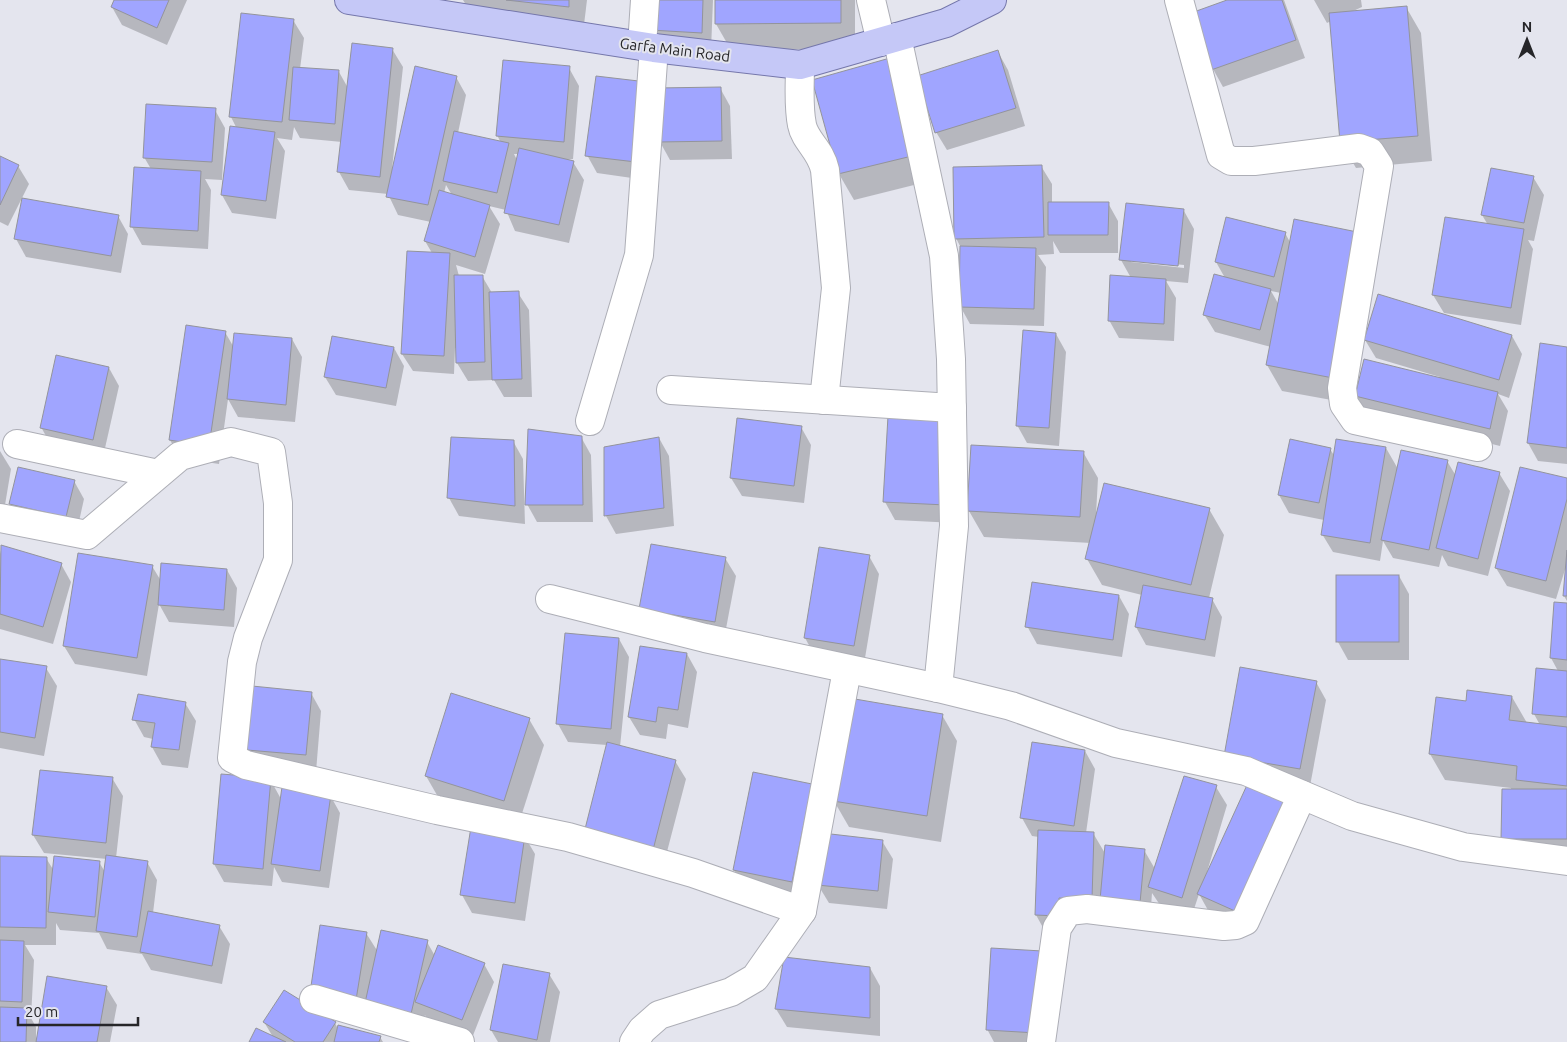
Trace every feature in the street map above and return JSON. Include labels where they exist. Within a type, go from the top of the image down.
[{"type":"main road","name":"Garfa Main Road","points":[[350,0],[648,48],[800,65],[946,22],[992,0]]},
{"type":"street","points":[[590,421],[639,255],[648,48],[645,0]]},
{"type":"street","points":[[871,0],[889,39],[944,256],[952,408],[954,526],[938,688]]},
{"type":"street","points":[[1179,0],[1221,155],[1231,161],[1254,161],[1359,148],[1370,152],[1379,166],[1342,388],[1344,404],[1356,420],[1478,447]]},
{"type":"street","points":[[800,65],[802,124],[806,135],[822,156],[825,170],[836,288],[824,400]]},
{"type":"street","points":[[671,390],[952,408]]},
{"type":"street","points":[[0,518],[87,535],[180,456],[231,442],[271,452],[278,504],[278,560],[248,638],[242,662],[232,758],[246,765],[437,810],[568,837],[694,873],[802,911]]},
{"type":"street","points":[[17,444],[158,474]]},
{"type":"street","points":[[550,599],[705,638],[938,688],[1011,706],[1116,743],[1246,771],[1352,816],[1463,847],[1567,861]]},
{"type":"street","points":[[634,1042],[642,1030],[660,1015],[731,992],[755,978],[802,911],[847,670]]},
{"type":"street","points":[[1041,1042],[1057,928],[1068,911],[1087,908],[1224,926],[1236,925],[1245,920],[1302,795]]},
{"type":"street","points":[[314,999],[460,1042]]},
{"type":"building","points":[[114,0],[169,0],[157,28],[111,7]]},
{"type":"building","points":[[506,0],[569,0],[569,7]]},
{"type":"building","points":[[652,0],[703,0],[702,33],[650,30]]},
{"type":"building","points":[[715,0],[841,0],[841,23],[715,24]]},
{"type":"building","points":[[1227,0],[1282,0],[1296,40],[1211,70],[1191,13]]},
{"type":"building","points":[[1407,6],[1418,136],[1340,142],[1329,13]]},
{"type":"building","points":[[241,13],[294,19],[282,122],[229,117]]},
{"type":"building","points":[[352,43],[393,48],[380,177],[337,172]]},
{"type":"building","points":[[998,50],[1016,108],[935,133],[917,76]]},
{"type":"building","points":[[890,58],[912,156],[838,174],[812,80]]},
{"type":"building","points":[[503,60],[570,66],[564,142],[496,136]]},
{"type":"building","points":[[415,66],[457,76],[428,205],[386,197]]},
{"type":"building","points":[[293,67],[339,70],[335,124],[289,120]]},
{"type":"building","points":[[596,76],[647,82],[636,162],[585,156]]},
{"type":"building","points":[[721,87],[722,141],[658,142],[657,88]]},
{"type":"building","points":[[146,104],[216,108],[212,162],[143,158]]},
{"type":"building","points":[[230,126],[275,132],[266,201],[221,195]]},
{"type":"building","points":[[454,131],[509,143],[497,193],[443,181]]},
{"type":"building","points":[[519,148],[574,161],[559,225],[504,213]]},
{"type":"building","points":[[0,156],[19,165],[0,205]]},
{"type":"building","points":[[1042,165],[1044,237],[954,239],[953,167]]},
{"type":"building","points":[[134,167],[201,171],[198,231],[130,227]]},
{"type":"building","points":[[1491,168],[1534,176],[1524,223],[1481,215]]},
{"type":"building","points":[[439,190],[490,205],[475,257],[424,241]]},
{"type":"building","points":[[22,198],[119,215],[111,256],[14,239]]},
{"type":"building","points":[[1048,202],[1109,202],[1108,235],[1048,235]]},
{"type":"building","points":[[1126,203],[1184,209],[1178,266],[1119,260]]},
{"type":"building","points":[[1226,217],[1286,232],[1274,277],[1215,262]]},
{"type":"building","points":[[1445,217],[1524,229],[1511,308],[1432,295]]},
{"type":"building","points":[[1294,219],[1362,233],[1333,378],[1266,365]]},
{"type":"building","points":[[960,246],[1036,248],[1034,309],[959,307]]},
{"type":"building","points":[[407,251],[450,253],[444,356],[401,354]]},
{"type":"building","points":[[1214,274],[1271,289],[1260,330],[1203,315]]},
{"type":"building","points":[[454,275],[483,275],[485,362],[456,363]]},
{"type":"building","points":[[1110,275],[1166,279],[1164,324],[1108,321]]},
{"type":"building","points":[[519,291],[522,379],[492,380],[489,292]]},
{"type":"building","points":[[1378,294],[1512,335],[1499,380],[1364,340]]},
{"type":"building","points":[[186,325],[226,331],[209,446],[169,440]]},
{"type":"building","points":[[1023,330],[1056,333],[1049,428],[1016,426]]},
{"type":"building","points":[[234,333],[292,338],[286,405],[227,399]]},
{"type":"building","points":[[332,336],[394,347],[386,388],[324,377]]},
{"type":"building","points":[[1540,343],[1567,347],[1567,448],[1527,443]]},
{"type":"building","points":[[56,355],[109,367],[93,440],[40,428]]},
{"type":"building","points":[[1364,359],[1498,392],[1490,429],[1355,396]]},
{"type":"building","points":[[888,416],[951,418],[946,505],[883,502]]},
{"type":"building","points":[[737,418],[802,426],[794,486],[730,478]]},
{"type":"building","points":[[528,429],[582,436],[583,505],[525,505]]},
{"type":"building","points":[[451,437],[514,440],[515,506],[447,498]]},
{"type":"building","points":[[659,437],[664,508],[604,516],[604,447]]},
{"type":"building","points":[[1290,439],[1331,448],[1319,503],[1278,495]]},
{"type":"building","points":[[1336,439],[1386,447],[1370,543],[1321,535]]},
{"type":"building","points":[[971,445],[1084,451],[1080,517],[967,511]]},
{"type":"building","points":[[1401,450],[1448,460],[1429,550],[1381,540]]},
{"type":"building","points":[[1458,462],[1500,472],[1478,559],[1436,548]]},
{"type":"building","points":[[18,467],[75,480],[66,517],[9,504]]},
{"type":"building","points":[[1520,467],[1567,478],[1567,499],[1546,581],[1495,568]]},
{"type":"building","points":[[1104,483],[1210,508],[1191,585],[1085,559]]},
{"type":"building","points":[[651,544],[726,557],[715,622],[639,609]]},
{"type":"building","points":[[1,545],[62,563],[43,627],[0,614]]},
{"type":"building","points":[[819,547],[870,555],[854,646],[804,638]]},
{"type":"building","points":[[1567,550],[1567,596],[1563,596]]},
{"type":"building","points":[[78,553],[153,565],[137,658],[63,646]]},
{"type":"building","points":[[161,563],[227,569],[224,610],[158,605]]},
{"type":"building","points":[[1336,575],[1399,575],[1399,642],[1336,642]]},
{"type":"building","points":[[1032,582],[1119,595],[1113,640],[1025,627]]},
{"type":"building","points":[[1143,585],[1213,598],[1205,640],[1135,627]]},
{"type":"building","points":[[1554,602],[1567,603],[1567,660],[1550,658]]},
{"type":"building","points":[[565,633],[619,638],[611,729],[556,724]]},
{"type":"building","points":[[640,646],[687,653],[678,710],[658,707],[656,722],[628,717]]},
{"type":"building","points":[[0,659],[47,666],[35,738],[0,732]]},
{"type":"building","points":[[1240,667],[1317,681],[1300,769],[1224,756]]},
{"type":"building","points":[[1536,668],[1567,671],[1567,717],[1532,714]]},
{"type":"building","points":[[252,686],[312,692],[306,755],[247,750]]},
{"type":"building","points":[[1467,690],[1512,696],[1509,720],[1567,727],[1567,786],[1516,780],[1517,766],[1429,754],[1436,697],[1466,701]]},
{"type":"building","points":[[451,693],[530,718],[504,801],[425,776]]},
{"type":"building","points":[[138,694],[186,702],[179,750],[151,747],[155,723],[132,720]]},
{"type":"building","points":[[849,698],[943,714],[927,816],[833,801]]},
{"type":"building","points":[[607,742],[676,760],[653,850],[584,833]]},
{"type":"building","points":[[1032,742],[1085,750],[1074,826],[1020,818]]},
{"type":"building","points":[[40,770],[113,777],[106,843],[32,835]]},
{"type":"building","points":[[753,772],[812,784],[792,882],[733,870]]},
{"type":"building","points":[[221,774],[271,778],[263,869],[213,864]]},
{"type":"building","points":[[1184,776],[1217,785],[1182,898],[1148,887]]},
{"type":"building","points":[[1247,785],[1285,802],[1235,911],[1197,894]]},
{"type":"building","points":[[282,787],[331,794],[320,871],[271,864]]},
{"type":"building","points":[[1502,789],[1567,789],[1567,839],[1501,839]]},
{"type":"building","points":[[471,827],[525,835],[515,903],[460,895]]},
{"type":"building","points":[[1038,830],[1094,832],[1092,899],[1059,898],[1059,916],[1035,915]]},
{"type":"building","points":[[822,833],[883,840],[878,891],[817,885]]},
{"type":"building","points":[[1105,845],[1145,849],[1140,903],[1100,900]]},
{"type":"building","points":[[106,855],[148,861],[137,937],[96,931]]},
{"type":"building","points":[[0,856],[47,857],[46,928],[0,927]]},
{"type":"building","points":[[54,856],[100,861],[95,917],[48,912]]},
{"type":"building","points":[[148,911],[220,925],[212,966],[140,952]]},
{"type":"building","points":[[320,925],[367,932],[356,1000],[310,993]]},
{"type":"building","points":[[381,930],[428,940],[411,1014],[365,1003]]},
{"type":"building","points":[[0,940],[24,941],[22,1002],[0,1001]]},
{"type":"building","points":[[438,945],[485,963],[462,1020],[415,1002]]},
{"type":"building","points":[[991,948],[1042,951],[1037,1033],[986,1030]]},
{"type":"building","points":[[784,957],[870,967],[870,1018],[775,1009]]},
{"type":"building","points":[[503,964],[550,973],[537,1040],[490,1030]]},
{"type":"building","points":[[47,976],[107,986],[97,1042],[36,1042]]},
{"type":"building","points":[[284,990],[336,1022],[323,1042],[295,1042],[263,1022]]},
{"type":"building","points":[[0,1007],[27,1008],[26,1042],[0,1042]]},
{"type":"building","points":[[338,1025],[381,1036],[379,1042],[334,1042]]},
{"type":"building","points":[[256,1028],[286,1042],[249,1042]]}]
